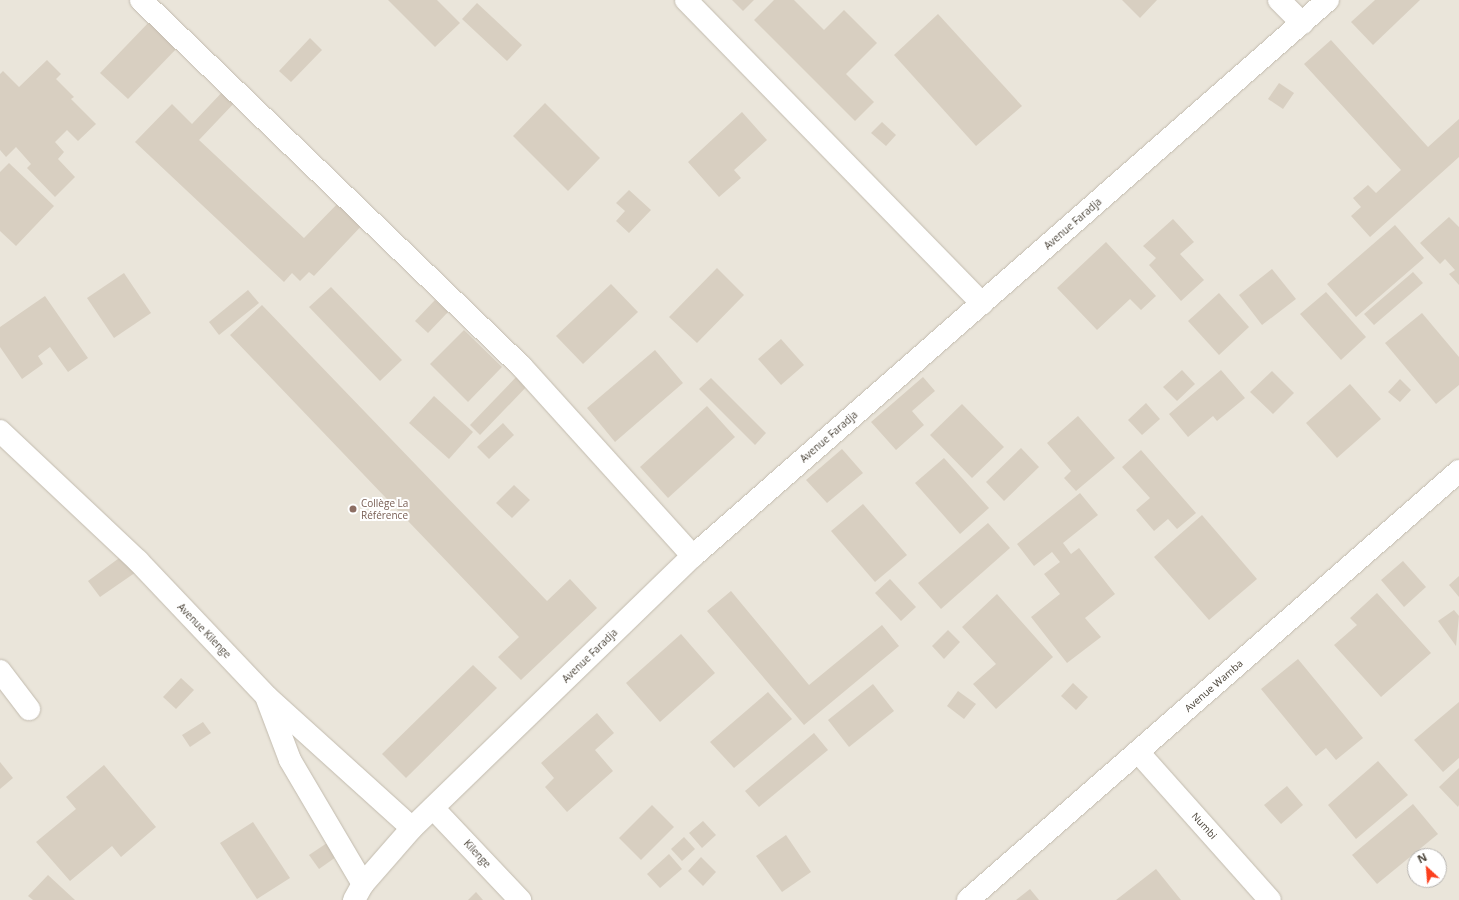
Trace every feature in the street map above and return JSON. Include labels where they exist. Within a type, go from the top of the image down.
[{"type":"street","points":[[141,0],[522,367],[693,556]]},
{"type":"street","points":[[686,0],[982,303]]},
{"type":"street","points":[[1279,0],[1302,23]]},
{"type":"street","name":"Avenue Faradja","points":[[358,892],[412,828],[693,556],[1328,0]]},
{"type":"street","name":"Avenue Kilenge","points":[[0,431],[138,561],[267,697],[412,828]]},
{"type":"street","name":"Avenue Wamba","points":[[968,900],[1459,471]]},
{"type":"street","points":[[0,671],[28,709]]},
{"type":"street","points":[[267,697],[290,760],[358,892]]},
{"type":"street","name":"Numbi","points":[[1138,752],[1270,900]]},
{"type":"street","name":"Kilenge","points":[[433,808],[520,900]]},
{"type":"shaded area","points":[[0,0],[1459,0],[1459,900],[0,900]]},
{"type":"building","points":[[388,0],[437,0],[460,23],[435,47]]},
{"type":"building","points":[[732,0],[754,0],[743,11]]},
{"type":"building","points":[[774,0],[794,0],[824,30],[844,10],[877,43],[846,74],[874,102],[855,121],[754,20]]},
{"type":"building","points":[[1122,0],[1157,0],[1140,18]]},
{"type":"building","points":[[1375,0],[1420,0],[1373,45],[1351,22]]},
{"type":"building","points":[[477,3],[522,45],[507,61],[462,19]]},
{"type":"building","points":[[938,14],[1022,106],[976,146],[894,55]]},
{"type":"building","points":[[151,20],[178,47],[128,99],[100,73]]},
{"type":"building","points":[[310,38],[322,50],[291,82],[279,71]]},
{"type":"building","points":[[1331,40],[1428,147],[1459,119],[1459,157],[1370,237],[1351,216],[1361,207],[1353,198],[1368,185],[1376,193],[1401,170],[1304,64]]},
{"type":"building","points":[[47,60],[61,74],[56,79],[74,97],[71,99],[96,124],[78,141],[67,130],[55,142],[64,152],[58,159],[75,177],[55,197],[27,168],[31,164],[16,147],[6,157],[0,150],[0,74],[3,71],[19,87]]},
{"type":"building","points":[[1279,83],[1294,93],[1283,109],[1268,99]]},
{"type":"building","points":[[226,88],[238,99],[199,140],[304,238],[343,198],[367,220],[314,276],[309,272],[300,281],[292,273],[284,282],[135,142],[172,104],[192,124]]},
{"type":"building","points":[[545,103],[600,158],[568,191],[513,136]]},
{"type":"building","points":[[742,112],[767,140],[734,170],[741,178],[719,197],[688,162]]},
{"type":"building","points":[[882,122],[896,135],[886,146],[871,133]]},
{"type":"building","points":[[9,163],[54,206],[16,246],[0,231],[0,172]]},
{"type":"building","points":[[629,190],[651,210],[629,233],[616,221],[625,211],[616,203]]},
{"type":"building","points":[[1449,217],[1459,227],[1459,285],[1449,274],[1455,270],[1445,259],[1440,264],[1420,243]]},
{"type":"building","points":[[1173,219],[1194,242],[1180,254],[1204,280],[1181,301],[1149,265],[1156,258],[1143,246]]},
{"type":"building","points":[[1395,225],[1424,258],[1356,317],[1327,284]]},
{"type":"building","points":[[1106,242],[1156,296],[1141,310],[1130,299],[1097,330],[1057,288]]},
{"type":"building","points":[[717,268],[744,295],[697,343],[669,317]]},
{"type":"building","points":[[1272,269],[1296,299],[1262,325],[1239,295]]},
{"type":"building","points":[[1413,272],[1423,283],[1374,325],[1364,314]]},
{"type":"building","points":[[124,273],[151,313],[114,338],[87,298]]},
{"type":"building","points":[[611,284],[638,312],[583,364],[556,336]]},
{"type":"building","points":[[331,287],[402,360],[380,381],[309,307]]},
{"type":"building","points":[[248,290],[259,303],[219,335],[209,322]]},
{"type":"building","points":[[1326,292],[1366,337],[1341,360],[1300,314]]},
{"type":"building","points":[[1219,293],[1249,327],[1219,355],[1188,321]]},
{"type":"building","points":[[45,296],[88,358],[68,372],[50,347],[38,356],[43,364],[22,379],[0,347],[0,327]]},
{"type":"building","points":[[435,300],[448,312],[428,333],[415,321]]},
{"type":"building","points":[[262,305],[547,601],[570,579],[597,608],[521,680],[498,657],[519,637],[230,335]]},
{"type":"building","points":[[1422,313],[1459,357],[1459,385],[1436,404],[1385,343]]},
{"type":"building","points":[[464,330],[502,367],[468,402],[430,364]]},
{"type":"building","points":[[781,339],[804,365],[781,385],[758,359]]},
{"type":"building","points":[[655,350],[683,383],[615,442],[587,408]]},
{"type":"building","points":[[1182,370],[1195,384],[1177,401],[1163,387]]},
{"type":"building","points":[[1221,370],[1245,398],[1217,421],[1213,416],[1188,437],[1169,414]]},
{"type":"building","points":[[1272,371],[1294,393],[1273,414],[1250,392]]},
{"type":"building","points":[[520,373],[530,383],[480,435],[470,425]]},
{"type":"building","points":[[923,377],[935,391],[912,411],[924,425],[896,450],[871,422]]},
{"type":"building","points":[[711,378],[766,433],[755,445],[699,389]]},
{"type":"building","points":[[1400,379],[1411,390],[1400,402],[1388,392]]},
{"type":"building","points":[[1350,384],[1381,419],[1337,458],[1306,423]]},
{"type":"building","points":[[434,396],[473,432],[449,459],[409,423]]},
{"type":"building","points":[[1146,403],[1160,419],[1142,435],[1128,420]]},
{"type":"building","points":[[962,404],[1004,447],[972,478],[930,435]]},
{"type":"building","points":[[707,406],[735,437],[668,498],[640,467]]},
{"type":"building","points":[[1078,416],[1115,458],[1076,491],[1064,478],[1071,471],[1047,443]]},
{"type":"building","points":[[503,423],[514,435],[489,459],[477,447]]},
{"type":"building","points":[[1021,448],[1039,467],[1004,501],[986,482]]},
{"type":"building","points":[[842,449],[863,473],[827,503],[806,480]]},
{"type":"building","points":[[1141,450],[1196,513],[1177,529],[1168,519],[1154,531],[1136,510],[1150,498],[1122,467]]},
{"type":"building","points":[[944,458],[989,508],[960,534],[915,483]]},
{"type":"building","points":[[514,485],[530,500],[512,518],[496,503]]},
{"type":"building","points":[[1080,493],[1098,515],[1063,543],[1071,554],[1079,548],[1115,594],[1085,618],[1101,637],[1067,663],[1031,617],[1060,594],[1044,574],[1060,562],[1052,552],[1034,566],[1017,544]]},
{"type":"building","points":[[863,504],[907,555],[875,582],[831,531]]},
{"type":"building","points":[[1202,515],[1257,579],[1209,620],[1154,557]]},
{"type":"building","points":[[988,523],[1010,548],[941,609],[918,583]]},
{"type":"building","points":[[126,553],[139,570],[100,597],[88,581]]},
{"type":"building","points":[[1403,561],[1426,587],[1404,607],[1381,580]]},
{"type":"building","points":[[1459,576],[1459,597],[1449,585]]},
{"type":"building","points":[[890,579],[916,607],[901,621],[875,593]]},
{"type":"building","points":[[731,591],[809,685],[882,625],[899,646],[804,725],[707,611]]},
{"type":"building","points":[[1377,593],[1431,653],[1381,697],[1334,645],[1357,625],[1350,618]]},
{"type":"building","points":[[997,594],[1053,657],[996,709],[973,684],[996,664],[962,627]]},
{"type":"building","points":[[1454,610],[1459,616],[1456,646],[1438,621]]},
{"type":"building","points":[[948,630],[960,642],[944,659],[932,646]]},
{"type":"building","points":[[681,634],[715,673],[660,722],[626,683]]},
{"type":"building","points":[[1298,659],[1363,738],[1336,760],[1326,748],[1316,756],[1261,689]]},
{"type":"building","points":[[473,665],[497,688],[406,778],[382,754]]},
{"type":"building","points":[[181,678],[194,690],[176,709],[163,697]]},
{"type":"building","points":[[1073,683],[1088,697],[1076,710],[1061,696]]},
{"type":"building","points":[[873,684],[894,711],[849,747],[828,720]]},
{"type":"building","points":[[958,691],[976,704],[964,719],[947,706]]},
{"type":"building","points":[[768,692],[792,719],[734,768],[710,742]]},
{"type":"building","points":[[1459,702],[1459,758],[1443,772],[1414,740]]},
{"type":"building","points":[[597,713],[614,733],[595,750],[613,771],[567,812],[545,787],[554,778],[541,763]]},
{"type":"building","points":[[203,722],[211,733],[190,747],[182,735]]},
{"type":"building","points":[[814,733],[828,750],[759,807],[745,791]]},
{"type":"building","points":[[1378,761],[1408,795],[1356,839],[1328,805]]},
{"type":"building","points":[[0,762],[13,778],[0,789]]},
{"type":"building","points":[[104,765],[156,827],[121,857],[112,846],[70,881],[36,842],[76,809],[66,797]]},
{"type":"building","points":[[1459,768],[1459,805],[1458,807],[1439,787]]},
{"type":"building","points":[[1287,786],[1303,805],[1281,824],[1264,805]]},
{"type":"building","points":[[1413,804],[1438,834],[1421,848],[1407,848],[1407,859],[1377,884],[1352,855]]},
{"type":"building","points":[[652,805],[674,827],[641,860],[619,838]]},
{"type":"building","points":[[703,821],[716,835],[702,848],[689,833]]},
{"type":"building","points":[[253,822],[290,878],[257,899],[220,843]]},
{"type":"building","points":[[786,835],[811,872],[782,892],[756,856]]},
{"type":"building","points":[[684,837],[695,849],[682,861],[671,849]]},
{"type":"building","points":[[327,843],[336,857],[319,869],[309,855]]},
{"type":"building","points":[[669,854],[682,869],[660,888],[647,874]]},
{"type":"building","points":[[701,857],[716,872],[703,886],[688,871]]},
{"type":"building","points":[[1156,869],[1181,900],[1116,900]]},
{"type":"building","points":[[48,875],[75,900],[33,900],[28,896]]},
{"type":"building","points":[[1030,889],[1039,900],[1016,900]]},
{"type":"building","points":[[476,892],[483,900],[468,900]]},
{"type":"place","name":"Collège La Référence","points":[[353,509]]}]
